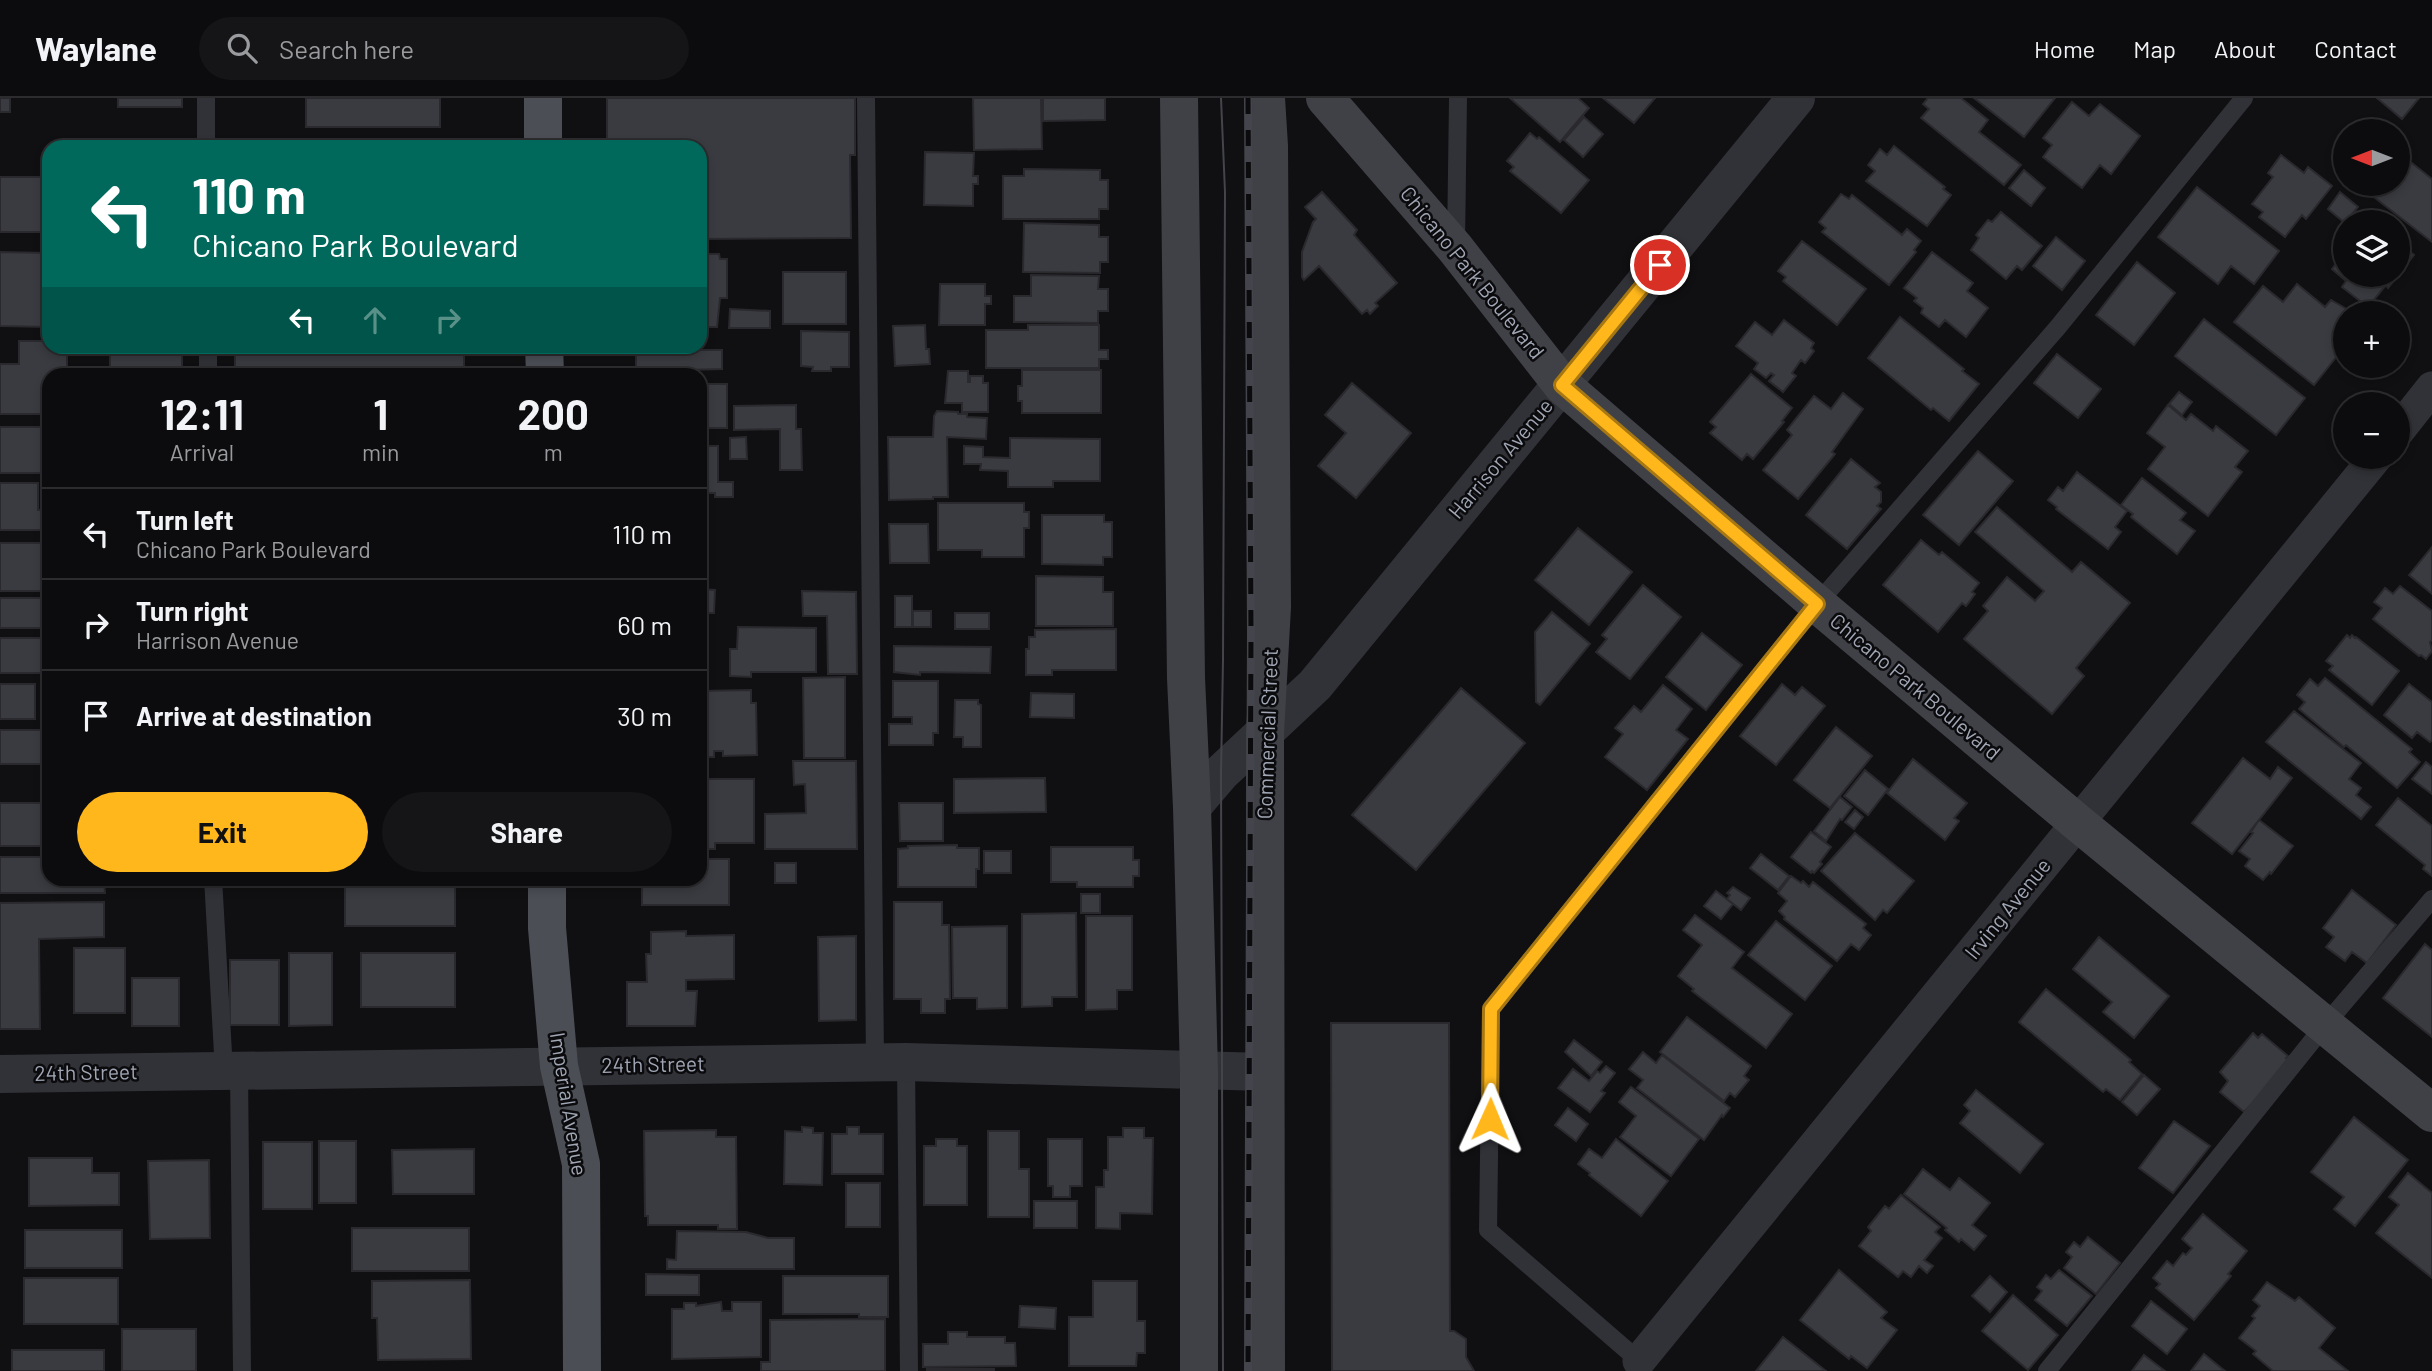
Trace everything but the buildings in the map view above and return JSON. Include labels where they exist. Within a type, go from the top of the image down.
[{"type":"main road","points":[[543,98],[544,140]]},
{"type":"main road","points":[[1180,98],[1185,678],[1192,807],[1199,1072],[1199,1371]]},
{"type":"main road","name":"Commercial Street","points":[[1266,98],[1269,146],[1272,607],[1265,733],[1266,1371]]},
{"type":"main road","name":"Chicano Park Boulevard","points":[[1325,98],[1455,247],[1562,385],[2078,823],[2432,1112]]},
{"type":"main road","name":"Imperial Avenue","points":[[547,886],[547,928],[559,1066],[581,1164],[582,1371]]},
{"type":"street","name":"Harrison Avenue","points":[[1192,807],[1221,773],[1315,685],[1796,98]]},
{"type":"street","points":[[2410,415],[2432,388]]},
{"type":"street","name":"Irving Avenue","points":[[1645,1366],[2078,823],[2366,469]]},
{"type":"street","name":"24th Street","points":[[0,1074],[890,1063],[1265,1072]]},
{"type":"lane","points":[[206,98],[206,140]]},
{"type":"lane","points":[[866,98],[890,1063],[909,1371]]},
{"type":"lane","points":[[1455,247],[1458,98]]},
{"type":"lane","points":[[1645,1366],[1488,1230],[1491,1009],[1817,604],[2059,327],[2244,98]]},
{"type":"lane","points":[[214,886],[232,1070],[242,1371]]},
{"type":"lane","points":[[2047,1371],[2325,1025],[2432,899]]},
{"type":"tram line","points":[[1221,98],[1225,192],[1221,773],[1223,1371]]},
{"type":"railway","points":[[1248,98],[1251,632],[1248,1371]]},
{"type":"route","points":[[1490,1119],[1491,1009],[1817,604],[1562,385],[1660,265]]}]
